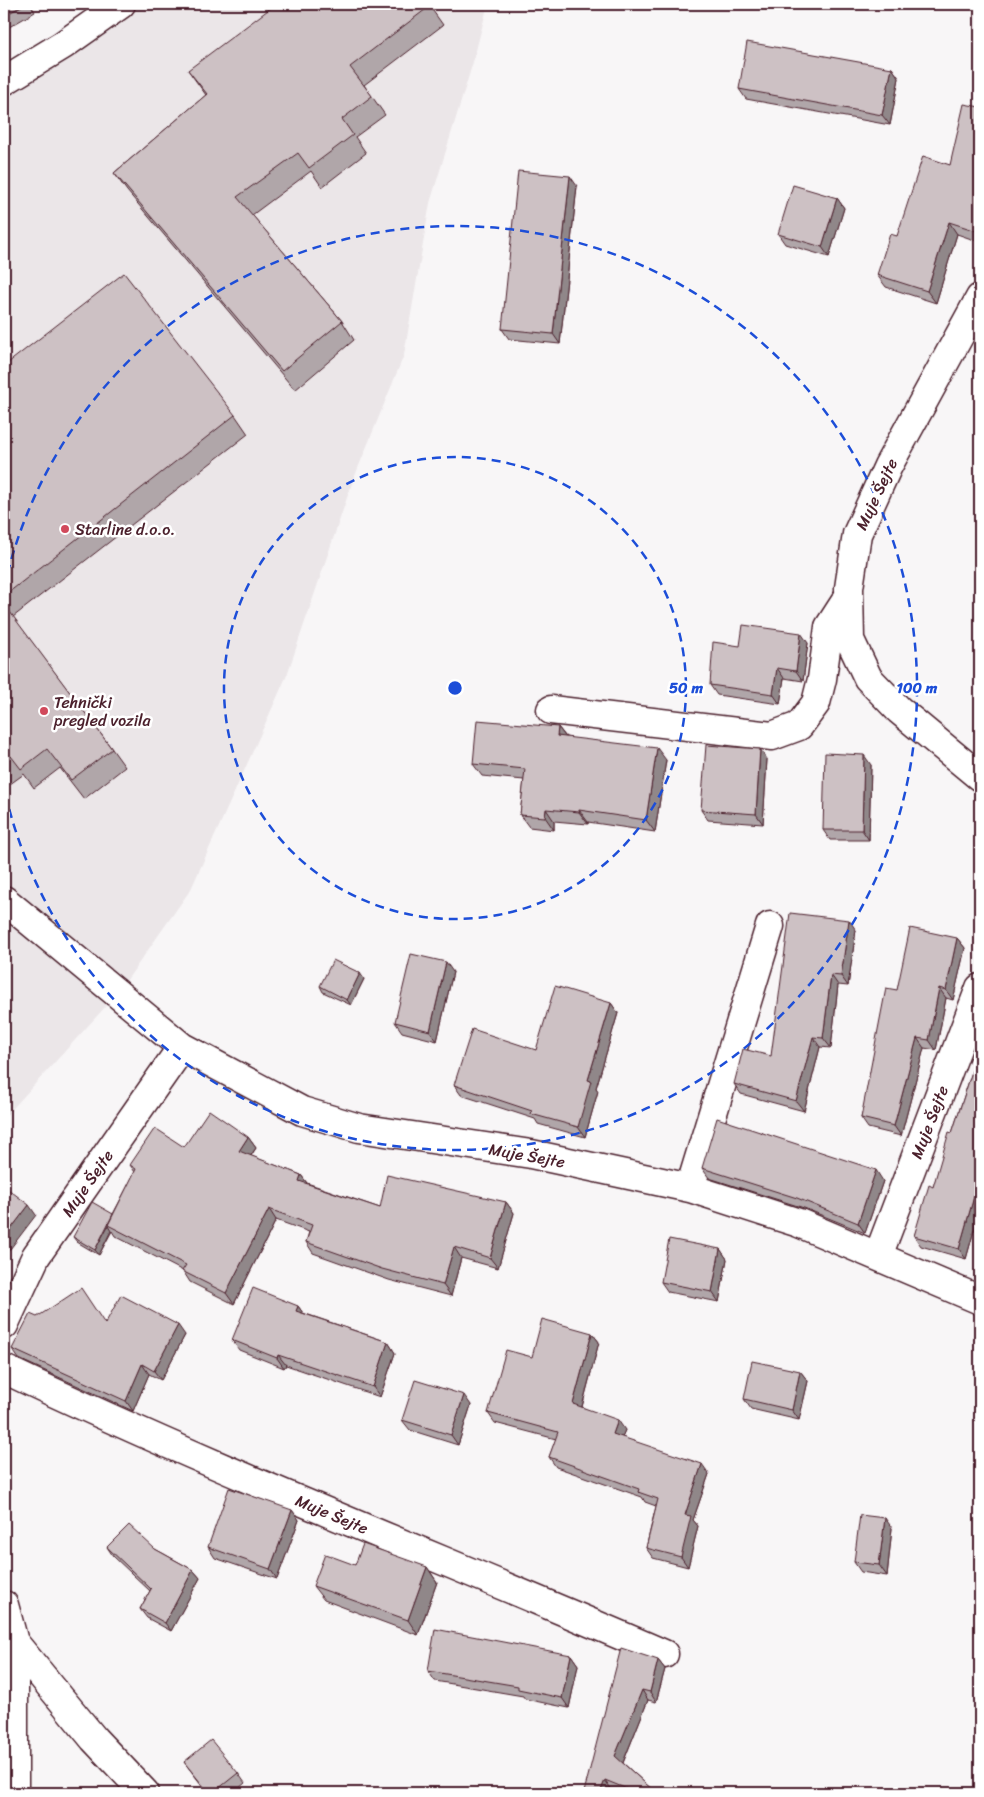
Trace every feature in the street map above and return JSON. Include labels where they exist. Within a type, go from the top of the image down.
[{"type":"street","points":[[4,81],[63,45],[121,4]]},
{"type":"street","name":"Muje Šejte","points":[[980,298],[888,466],[857,534],[850,596],[850,640],[868,678],[900,710],[980,777]]},
{"type":"street","points":[[551,710],[772,736],[799,726],[816,703],[822,679],[829,627],[850,596]]},
{"type":"street","name":"Muje Šejte","points":[[4,900],[182,1047],[302,1111],[358,1128],[531,1154],[690,1188],[799,1222],[980,1300]]},
{"type":"street","points":[[690,1188],[770,926]]},
{"type":"street","name":"Muje Šejte","points":[[878,1256],[980,988]]},
{"type":"street","name":"Muje Šejte","points":[[4,1325],[36,1256],[182,1047]]},
{"type":"street","name":"Muje Šejte","points":[[4,1369],[82,1406],[330,1514],[664,1654]]},
{"type":"street","points":[[4,1605],[14,1642],[14,1793]]},
{"type":"street","points":[[14,1642],[94,1739],[144,1793]]},
{"type":"shaded area","points":[[121,4],[488,4],[473,62],[430,203],[404,355],[352,483],[287,675],[191,889],[117,994],[4,1118],[4,81]]},
{"type":"building","points":[[4,4],[25,4],[4,16]]},
{"type":"building","points":[[276,4],[428,4],[430,6],[350,67],[372,96],[342,119],[353,135],[309,168],[298,153],[237,197],[342,321],[282,371],[114,173],[207,94],[188,70]]},
{"type":"building","points":[[747,42],[892,68],[882,115],[739,89]]},
{"type":"building","points":[[964,104],[980,107],[980,232],[949,222],[927,291],[877,275],[890,234],[897,236],[923,156],[950,165]]},
{"type":"building","points":[[518,171],[570,176],[553,334],[502,329]]},
{"type":"building","points":[[793,185],[837,198],[822,247],[778,234]]},
{"type":"building","name":"Starline d.o.o.","points":[[124,273],[235,415],[4,596],[4,366]]},
{"type":"building","name":"Tehnički pregled vozila","points":[[4,604],[112,749],[71,780],[47,749],[21,769],[11,756],[4,761]]},
{"type":"building","points":[[743,625],[801,633],[796,671],[777,668],[773,694],[710,685],[713,642],[740,646]]},
{"type":"building","points":[[477,720],[558,727],[557,736],[657,748],[646,820],[579,810],[579,812],[546,809],[545,817],[520,815],[525,769],[473,764]]},
{"type":"building","points":[[706,745],[760,749],[756,814],[701,810]]},
{"type":"building","points":[[825,753],[864,755],[862,830],[823,830]]},
{"type":"building","points":[[790,913],[849,920],[841,976],[831,975],[823,1038],[813,1037],[796,1101],[734,1084],[743,1049],[771,1056]]},
{"type":"building","points":[[910,928],[957,938],[946,990],[939,988],[929,1040],[917,1038],[894,1126],[861,1118],[886,988],[897,990]]},
{"type":"building","points":[[411,954],[446,962],[430,1031],[395,1022]]},
{"type":"building","points":[[333,960],[360,973],[347,1000],[320,986]]},
{"type":"building","points":[[555,986],[611,1003],[588,1080],[591,1081],[578,1127],[531,1114],[532,1111],[454,1085],[472,1029],[536,1050]]},
{"type":"building","points":[[980,1047],[980,1186],[977,1186],[959,1249],[914,1236],[929,1185],[933,1187],[949,1132],[952,1133]]},
{"type":"building","points":[[209,1110],[248,1137],[239,1151],[301,1175],[299,1181],[380,1208],[387,1175],[506,1202],[490,1258],[454,1247],[443,1285],[382,1269],[306,1242],[312,1225],[269,1209],[226,1293],[182,1271],[186,1265],[108,1225],[136,1169],[130,1165],[155,1128],[184,1147]]},
{"type":"building","points":[[717,1118],[876,1170],[858,1223],[797,1198],[702,1168]]},
{"type":"building","points":[[4,1186],[29,1205],[4,1238]]},
{"type":"building","points":[[92,1202],[113,1214],[95,1250],[73,1237]]},
{"type":"building","points":[[669,1239],[720,1249],[712,1292],[661,1282]]},
{"type":"building","points":[[81,1288],[105,1324],[121,1295],[178,1325],[154,1371],[142,1364],[126,1401],[12,1349],[30,1314],[37,1317]]},
{"type":"building","points":[[253,1288],[298,1306],[296,1311],[388,1342],[373,1387],[278,1355],[277,1358],[232,1340]]},
{"type":"building","points":[[542,1319],[592,1333],[573,1404],[618,1420],[613,1434],[702,1464],[685,1515],[691,1516],[681,1557],[646,1548],[658,1499],[638,1492],[639,1489],[549,1457],[558,1432],[488,1413],[506,1350],[532,1357]]},
{"type":"building","points":[[752,1361],[800,1371],[792,1410],[744,1399]]},
{"type":"building","points":[[415,1380],[464,1395],[451,1435],[402,1420]]},
{"type":"building","points":[[229,1488],[292,1510],[270,1569],[208,1547]]},
{"type":"building","points":[[860,1515],[885,1518],[879,1565],[854,1562]]},
{"type":"building","points":[[129,1525],[155,1549],[193,1570],[165,1623],[140,1609],[151,1589],[107,1547]]},
{"type":"building","points":[[363,1544],[427,1567],[408,1620],[313,1586],[325,1554],[355,1565]]},
{"type":"building","points":[[435,1629],[571,1655],[562,1698],[518,1689],[518,1686],[428,1671]]},
{"type":"building","points":[[621,1648],[658,1660],[650,1692],[642,1690],[615,1756],[656,1793],[637,1793],[605,1780],[600,1793],[584,1792]]},
{"type":"building","points":[[211,1740],[238,1773],[213,1793],[209,1793],[184,1762]]},
{"type":"place","name":"Starline d.o.o.","points":[[65,529]]},
{"type":"place","name":"Tehnički pregled vozila","points":[[44,711]]}]
